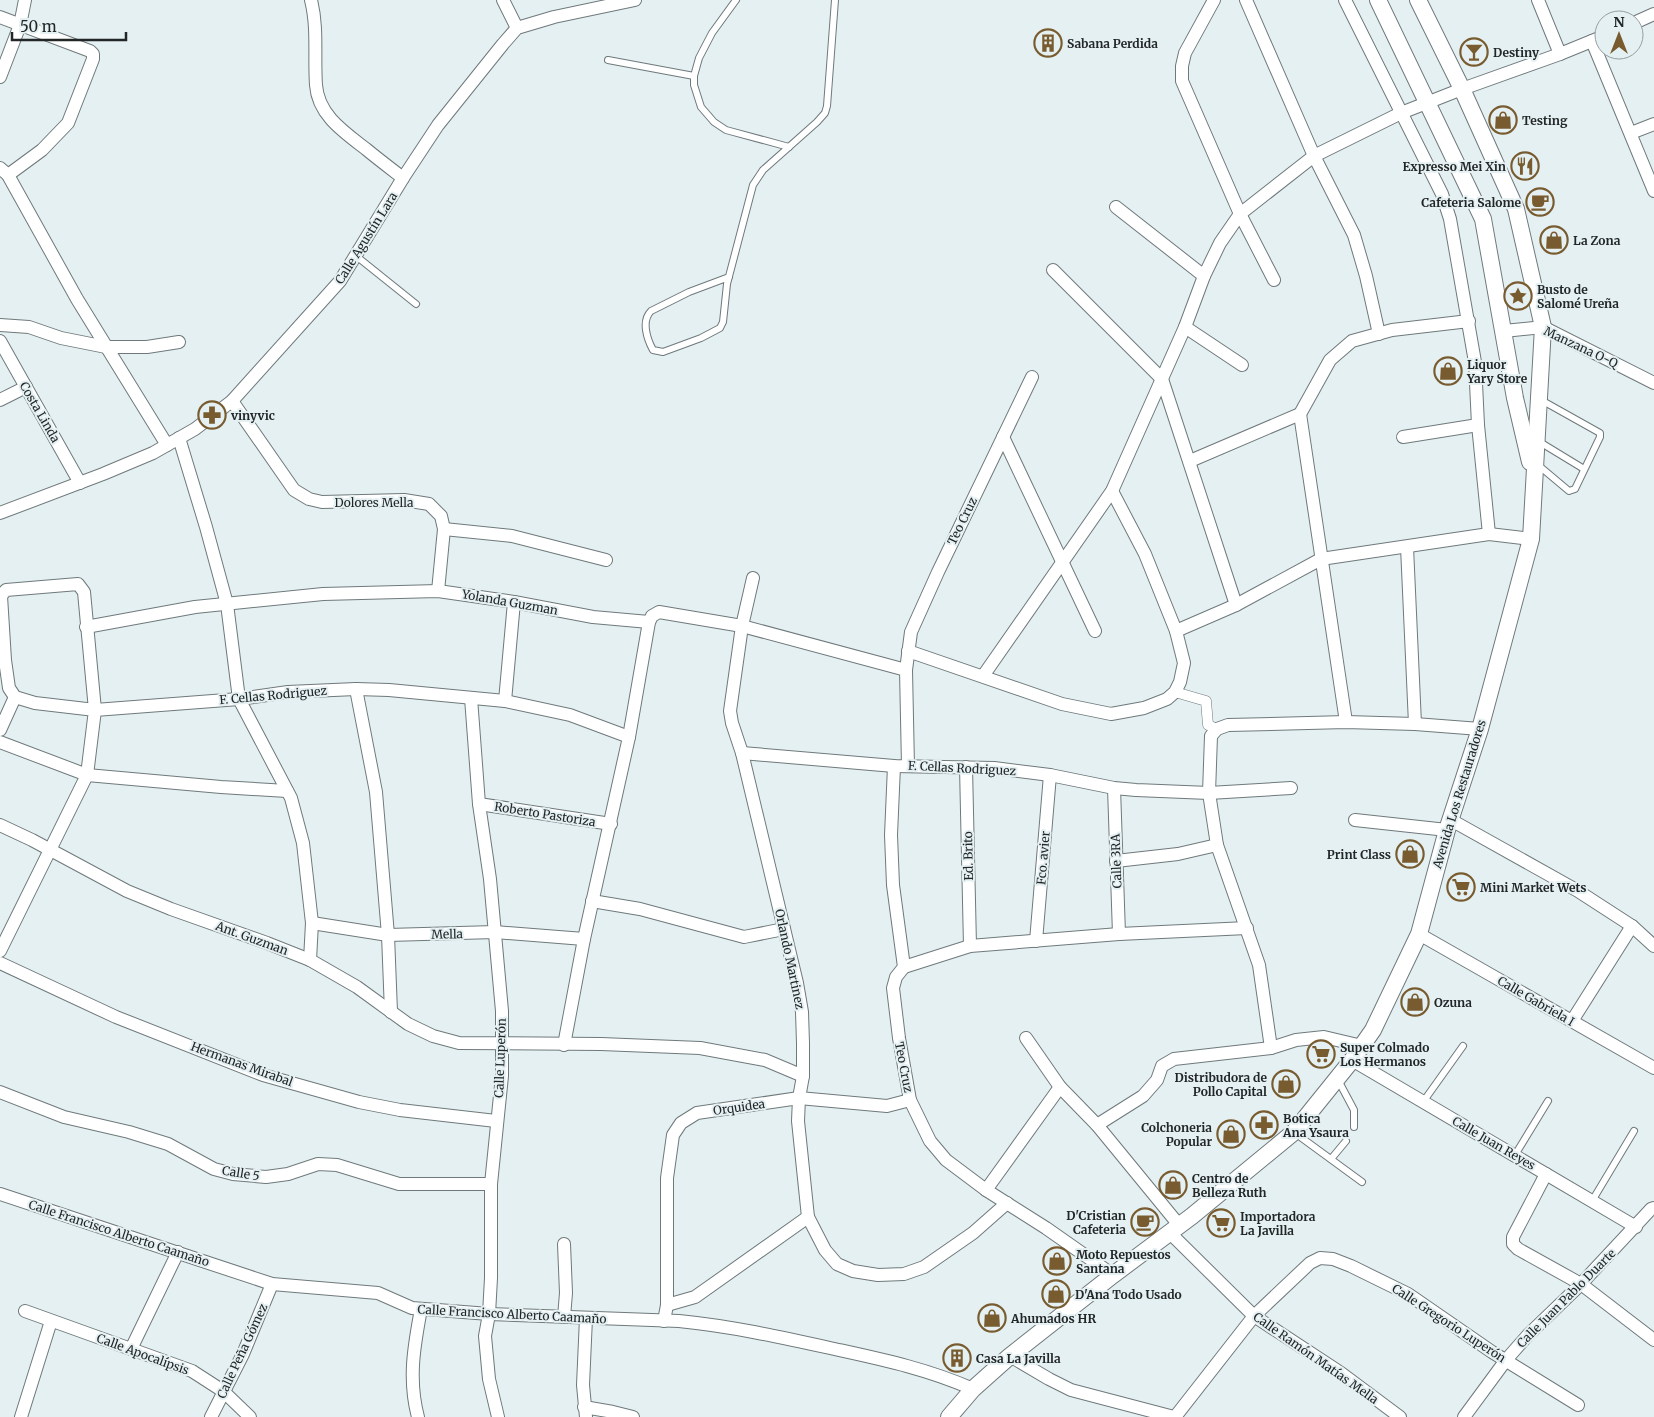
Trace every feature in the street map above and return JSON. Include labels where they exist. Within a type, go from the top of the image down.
[{"type":"street","points":[[0,77],[20,25],[26,0]]},
{"type":"street","points":[[311,0],[315,18],[316,87],[320,105],[330,119],[347,135],[403,178]]},
{"type":"street","points":[[503,0],[517,28]]},
{"type":"street","name":"Calle Agustín Lara","points":[[0,513],[153,453],[208,420],[232,401],[340,281],[438,125],[497,50],[517,28],[554,16],[635,0]]},
{"type":"street","points":[[1214,0],[1185,53],[1182,66],[1182,81],[1240,214],[1274,280]]},
{"type":"street","points":[[1246,0],[1314,156],[1354,235],[1366,276],[1379,334]]},
{"type":"street","points":[[1345,0],[1442,194],[1450,219],[1475,362],[1478,425],[1489,534]]},
{"type":"street","points":[[1378,0],[1483,219],[1515,398],[1534,481]]},
{"type":"street","points":[[1538,0],[1560,54]]},
{"type":"street","name":"Avenida Los Restauradores","points":[[949,1417],[973,1389],[1010,1356],[1174,1229],[1294,1132],[1352,1060],[1373,1030],[1419,934],[1449,825],[1480,730],[1531,540],[1543,327],[1516,208],[1420,1]]},
{"type":"street","points":[[0,17],[90,51],[93,54],[93,59],[68,123],[42,150],[3,171],[77,299],[167,445]]},
{"type":"street","points":[[983,676],[1112,491],[1185,327],[1204,276],[1220,242],[1240,214],[1254,200],[1314,156],[1401,113],[1594,40]]},
{"type":"street","points":[[1606,60],[1654,192]]},
{"type":"street","points":[[1631,133],[1654,124]]},
{"type":"street","points":[[1116,207],[1204,276]]},
{"type":"street","points":[[1053,270],[1162,378],[1236,605]]},
{"type":"street","points":[[1346,722],[1300,414],[1330,360],[1352,342],[1392,330],[1469,321]]},
{"type":"street","points":[[0,325],[29,327],[61,338],[106,347],[147,347],[179,342]]},
{"type":"street","points":[[1185,327],[1242,365]]},
{"type":"street","name":"Manzana O-Q","points":[[1504,331],[1543,327],[1654,382]]},
{"type":"street","name":"Costa Linda","points":[[0,342],[80,483]]},
{"type":"street","name":"Teo Cruz","points":[[906,670],[911,632],[918,615],[1032,376]]},
{"type":"street","points":[[0,400],[26,387]]},
{"type":"street","name":"Dolores Mella","points":[[232,401],[294,490],[308,499],[322,502],[404,500],[429,504],[441,516],[444,529]]},
{"type":"street","points":[[1190,461],[1300,414]]},
{"type":"street","points":[[1403,436],[1478,425]]},
{"type":"street","points":[[1003,437],[1095,630]]},
{"type":"street","points":[[179,438],[227,604],[239,699],[291,798],[303,843],[312,923],[310,960]]},
{"type":"street","points":[[908,651],[1062,704],[1111,714],[1144,708],[1167,699],[1175,692],[1180,682],[1184,663],[1176,631],[1144,554],[1112,491]]},
{"type":"street","points":[[438,592],[444,529],[512,536],[606,560]]},
{"type":"street","points":[[1176,631],[1236,605],[1321,559],[1489,534],[1531,540]]},
{"type":"street","points":[[1407,547],[1416,724]]},
{"type":"street","name":"Orlando Martinez","points":[[753,578],[742,626],[730,711],[742,753],[797,983],[802,1012],[803,1076],[799,1098],[798,1121],[808,1217],[825,1250],[837,1264],[853,1271],[878,1275],[904,1274],[924,1267],[973,1234],[1007,1203]]},
{"type":"street","points":[[0,730],[15,697],[9,688],[3,660],[3,593],[6,590],[78,584],[84,592],[95,710],[87,775],[0,950]]},
{"type":"street","name":"Yolanda Guzman","points":[[86,626],[195,607],[324,594],[438,592],[514,602],[594,617],[649,622],[652,616],[659,612],[742,626],[906,670]]},
{"type":"street","points":[[505,701],[514,602]]},
{"type":"street","points":[[564,1044],[592,901],[611,824],[629,737],[649,622]]},
{"type":"street","points":[[906,670],[908,688],[908,766]]},
{"type":"street","points":[[356,689],[376,792],[388,935],[391,1012]]},
{"type":"street","name":"F. Cellas Rodriguez","points":[[15,697],[35,703],[95,710],[239,699],[288,692],[356,689],[505,701],[570,715],[629,737]]},
{"type":"street","points":[[1175,692],[1206,701],[1208,725],[1217,729]]},
{"type":"street","name":"Calle Luperón","points":[[471,698],[479,804],[490,879],[502,1011],[502,1076],[491,1184],[491,1278],[489,1314],[485,1336],[486,1357],[498,1417]]},
{"type":"street","points":[[1271,1048],[1259,965],[1217,846],[1210,792],[1209,746],[1211,736],[1217,729],[1228,725],[1346,722],[1416,724],[1480,730]]},
{"type":"street","points":[[0,742],[87,775],[287,791]]},
{"type":"street","name":"F. Cellas Rodriguez","points":[[742,753],[894,766],[994,768],[1050,775],[1114,788],[1136,790],[1210,792],[1291,788]]},
{"type":"street","points":[[894,766],[891,835],[893,885],[904,967],[970,946],[1119,934],[1247,928]]},
{"type":"street","name":"Ed. Brito","points":[[966,766],[970,946]]},
{"type":"street","name":"Fco. avier","points":[[1036,941],[1050,775]]},
{"type":"street","name":"Calle 3RA","points":[[1114,788],[1119,934]]},
{"type":"street","name":"Roberto Pastoriza","points":[[479,804],[611,824]]},
{"type":"street","points":[[1355,820],[1449,825],[1578,891],[1653,942]]},
{"type":"street","name":"Ant. Guzman","points":[[0,825],[127,891],[310,960],[357,987],[408,1024],[433,1036],[459,1042],[501,1044],[700,1048],[765,1060],[803,1076]]},
{"type":"street","points":[[1116,861],[1178,854],[1217,846]]},
{"type":"street","points":[[592,901],[640,909],[744,936],[784,929]]},
{"type":"street","name":"Mella","points":[[312,923],[388,935],[495,932],[584,939]]},
{"type":"street","points":[[1572,1021],[1632,926]]},
{"type":"street","name":"Calle Gabriela I","points":[[1419,934],[1654,1068]]},
{"type":"street","name":"Hermanas Mirabal","points":[[0,963],[116,1017],[263,1075],[359,1102],[496,1122]]},
{"type":"street","name":"Teo Cruz","points":[[904,967],[896,977],[893,988],[899,1038],[910,1100],[930,1141],[946,1160],[986,1190],[1082,1252],[1113,1275]]},
{"type":"street","name":"Calle Ramón Matías Mella","points":[[1026,1038],[1060,1087],[1097,1125],[1174,1229],[1254,1316],[1341,1373],[1400,1417]]},
{"type":"street","points":[[1097,1125],[1127,1108],[1143,1096],[1156,1080],[1162,1066],[1174,1059],[1271,1048],[1296,1040],[1324,1038],[1362,1046]]},
{"type":"street","name":"Calle Juan Reyes","points":[[1352,1060],[1636,1227]]},
{"type":"street","points":[[986,1190],[1060,1087]]},
{"type":"street","name":"Calle 5","points":[[0,1092],[64,1117],[129,1132],[168,1144],[214,1169],[234,1174],[266,1177],[288,1174],[318,1164],[337,1165],[398,1184],[491,1184]]},
{"type":"street","name":"Orquidea","points":[[667,1305],[667,1178],[673,1135],[681,1123],[697,1113],[799,1098],[887,1106],[910,1100]]},
{"type":"street","points":[[1546,1174],[1513,1237],[1513,1244],[1518,1249],[1581,1284],[1654,1340]]},
{"type":"street","name":"Calle Francisco Alberto Caamaño","points":[[0,1194],[272,1284],[378,1292],[412,1308],[421,1309],[564,1318],[664,1320],[707,1324],[772,1335],[912,1366],[973,1389]]},
{"type":"street","name":"Calle Juan Pablo Duarte","points":[[1464,1417],[1506,1360],[1528,1335],[1581,1284],[1654,1208]]},
{"type":"street","points":[[664,1320],[667,1305],[695,1297],[808,1217]]},
{"type":"street","points":[[564,1244],[566,1293],[564,1318]]},
{"type":"street","points":[[131,1349],[178,1252]]},
{"type":"street","name":"Calle Gregorio Luperón","points":[[1174,1417],[1254,1316],[1310,1263],[1320,1258],[1333,1259],[1351,1266],[1408,1294],[1506,1360],[1578,1404]]},
{"type":"street","name":"Calle Peña Gómez","points":[[211,1417],[243,1354],[272,1284]]},
{"type":"street","points":[[418,1417],[414,1400],[412,1359],[421,1309]]},
{"type":"street","name":"Calle Apocalípsis","points":[[25,1311],[192,1371],[223,1391],[250,1417]]},
{"type":"street","points":[[586,1318],[585,1412],[613,1412],[633,1417]]},
{"type":"street","points":[[21,1417],[51,1321]]},
{"type":"street","points":[[1010,1356],[1071,1390],[1174,1417]]},
{"type":"lane","points":[[736,0],[712,33],[699,58],[694,76],[694,85],[700,107],[714,122],[726,130],[789,147]]},
{"type":"lane","points":[[729,277],[689,292],[651,311],[648,314],[646,326],[653,350],[663,352],[701,338],[720,328],[723,322],[729,277],[754,185],[763,170],[825,113],[834,0]]},
{"type":"lane","points":[[608,60],[694,76]]},
{"type":"lane","points":[[356,256],[416,304]]},
{"type":"lane","points":[[1535,463],[1569,490],[1575,489],[1600,437],[1600,433],[1539,399]]},
{"type":"lane","points":[[1537,440],[1584,469]]},
{"type":"lane","points":[[1423,1102],[1463,1046]]},
{"type":"lane","points":[[1337,1079],[1354,1110],[1354,1127]]},
{"type":"lane","points":[[1515,1155],[1548,1101]]},
{"type":"lane","points":[[1591,1201],[1634,1131]]},
{"type":"lane","points":[[1294,1132],[1362,1182]]},
{"type":"lane","points":[[1331,1159],[1346,1141]]},
{"type":"place","name":"Sabana Perdida","points":[[1048,43]]},
{"type":"place","name":"Destiny","points":[[1474,52]]},
{"type":"place","name":"Testing","points":[[1503,120]]},
{"type":"place","name":"Expresso Mei Xin","points":[[1525,166]]},
{"type":"place","name":"Cafeteria Salome","points":[[1540,202]]},
{"type":"place","name":"La Zona","points":[[1554,240]]},
{"type":"place","name":"Busto de Salomé Ureña","points":[[1518,296]]},
{"type":"place","name":"Liquor Yary Store","points":[[1448,371]]},
{"type":"place","name":"vinyvic","points":[[212,415]]},
{"type":"place","name":"Print Class","points":[[1410,854]]},
{"type":"place","name":"Mini Market Wets","points":[[1461,887]]},
{"type":"place","name":"Ozuna","points":[[1415,1002]]},
{"type":"place","name":"Super Colmado Los Hermanos","points":[[1321,1054]]},
{"type":"place","name":"Distribudora de Pollo Capital","points":[[1286,1084]]},
{"type":"place","name":"Botica Ana Ysaura","points":[[1264,1125]]},
{"type":"place","name":"Colchoneria Popular","points":[[1231,1134]]},
{"type":"place","name":"Centro de Belleza Ruth","points":[[1173,1185]]},
{"type":"place","name":"D'Cristian Cafeteria","points":[[1145,1222]]},
{"type":"place","name":"Importadora La Javilla","points":[[1221,1223]]},
{"type":"place","name":"Moto Repuestos Santana","points":[[1057,1261]]},
{"type":"place","name":"D'Ana Todo Usado","points":[[1056,1294]]},
{"type":"place","name":"Ahumados HR","points":[[992,1318]]},
{"type":"place","name":"Casa La Javilla","points":[[957,1358]]}]
